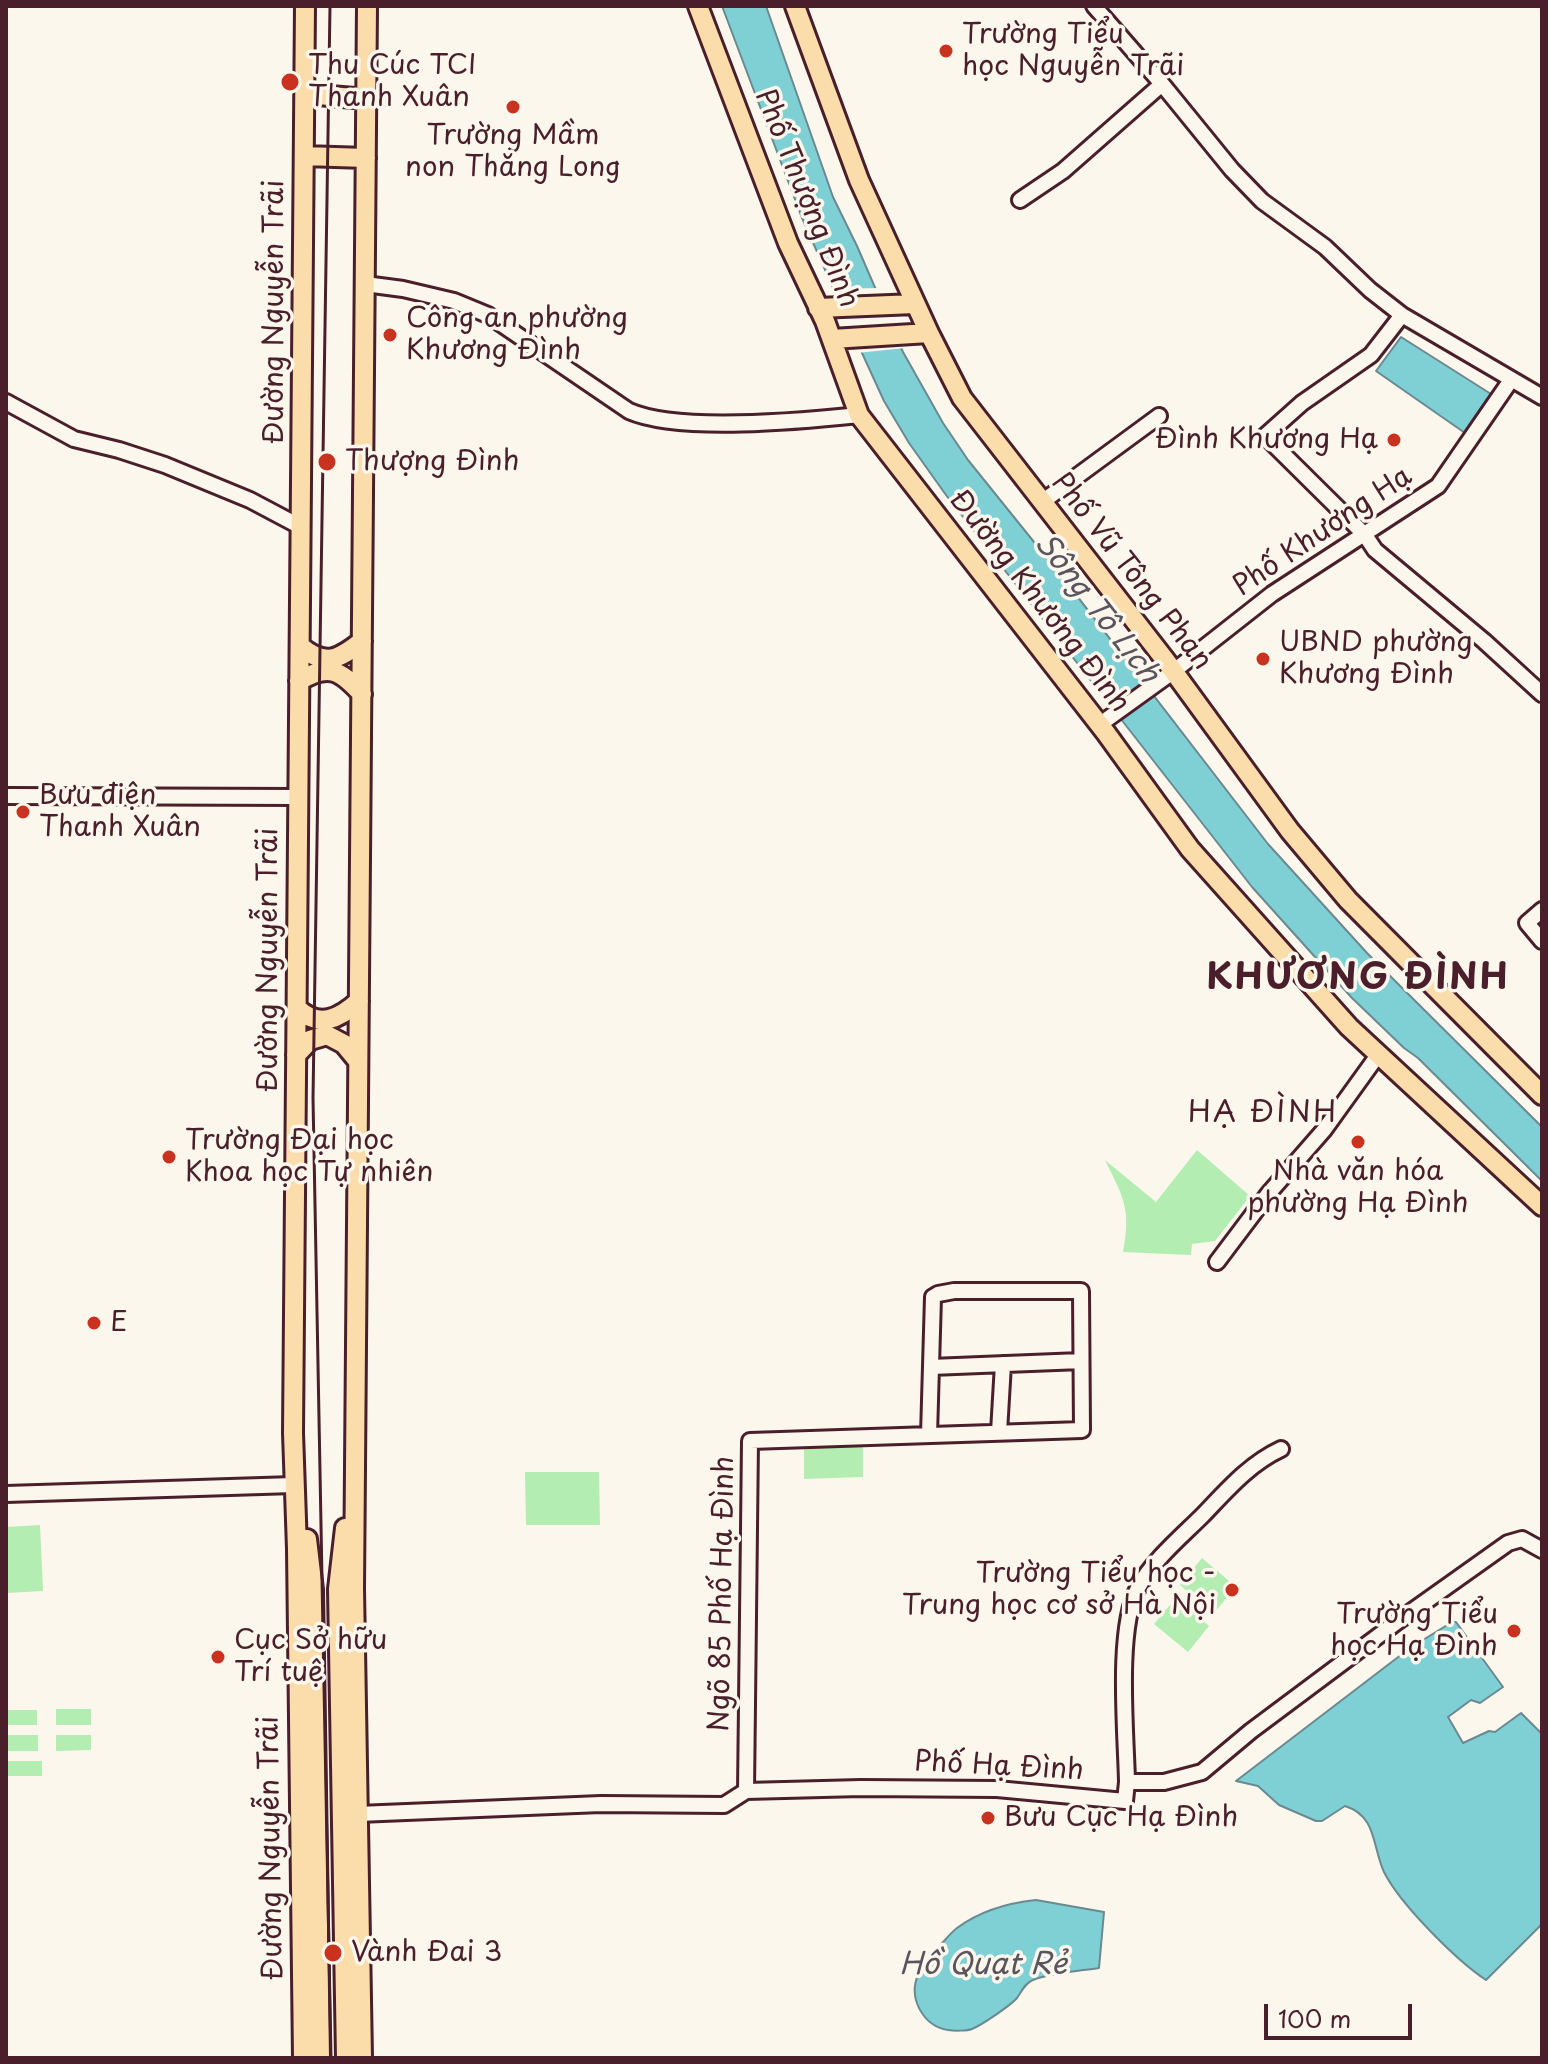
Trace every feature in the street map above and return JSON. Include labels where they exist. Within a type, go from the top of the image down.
[{"type":"main road","name":"Đường Nguyễn Trãi","points":[[304,6],[293,1433],[306,2057]]},
{"type":"main road","points":[[362,2058],[354,1589],[367,6]]},
{"type":"main road","name":"Phố Thượng Đình","points":[[698,6],[788,243],[818,308],[838,339],[859,415]]},
{"type":"main road","name":"Phố Vũ Tông Phan","points":[[795,6],[859,180],[962,398],[1168,675],[1348,900],[1540,1090]]},
{"type":"main road","points":[[305,94],[367,99]]},
{"type":"main road","points":[[304,156],[366,158]]},
{"type":"main road","points":[[818,308],[915,304]]},
{"type":"main road","points":[[838,339],[929,333]]},
{"type":"main road","name":"Đường Khương Đình","points":[[859,415],[1104,722],[1190,849],[1349,1027],[1542,1206]]},
{"type":"main road","points":[[300,646],[318,659],[338,658],[362,641]]},
{"type":"main road","points":[[299,681],[318,671],[328,670],[348,679],[362,694]]},
{"type":"main road","points":[[297,1008],[312,1019],[331,1019],[343,1016],[359,1001]]},
{"type":"main road","points":[[296,1055],[310,1040],[327,1035],[344,1044],[358,1061]]},
{"type":"main road","points":[[293,1433],[313,1590],[306,2057]]},
{"type":"main road","points":[[346,2058],[338,1589],[355,1434]]},
{"type":"street","points":[[1094,6],[1232,170],[1262,201],[1325,247],[1370,290],[1402,315],[1542,397]]},
{"type":"street","points":[[1020,200],[1063,171],[1162,84]]},
{"type":"street","points":[[365,284],[454,301],[488,315],[629,411],[648,419],[721,423],[859,415]]},
{"type":"street","points":[[1402,315],[1371,355],[1302,403],[1265,436],[1365,535],[1375,550],[1542,694]]},
{"type":"street","name":"Phố Khương Hạ","points":[[1104,722],[1272,594],[1438,486],[1511,380]]},
{"type":"street","points":[[6,402],[74,439],[165,465],[250,500],[301,527]]},
{"type":"street","points":[[1042,502],[1159,416]]},
{"type":"street","points":[[7,793],[298,797]]},
{"type":"street","points":[[1542,910],[1527,923],[1542,941]]},
{"type":"street","points":[[1217,1262],[1269,1193],[1324,1130],[1378,1055]]},
{"type":"street","points":[[929,1435],[933,1297],[954,1291],[1081,1291],[1081,1361],[931,1367]]},
{"type":"street","name":"Ngõ 85 Phố Hạ Đình","points":[[746,1791],[750,1441],[1082,1430],[1081,1361]]},
{"type":"street","points":[[999,1432],[1003,1364]]},
{"type":"street","points":[[1281,1449],[1260,1459],[1227,1491],[1152,1568],[1138,1588],[1131,1608],[1125,1671],[1127,1782],[1164,1782],[1202,1772],[1264,1722],[1490,1554],[1522,1539],[1542,1550]]},
{"type":"street","points":[[6,1494],[294,1485]]},
{"type":"street","name":"Phố Hạ Đình","points":[[358,1814],[601,1804],[724,1805],[746,1791],[997,1789],[1125,1801],[1127,1782]]},
{"type":"green space","points":[[1197,1150],[1250,1196],[1215,1241],[1192,1244],[1191,1255],[1123,1252],[1126,1214],[1105,1160],[1156,1202]]},
{"type":"green space","points":[[863,1446],[863,1477],[804,1479],[804,1447]]},
{"type":"green space","points":[[525,1472],[599,1472],[600,1525],[526,1525]]},
{"type":"green space","points":[[40,1525],[43,1591],[6,1593],[6,1527]]},
{"type":"green space","points":[[1202,1558],[1236,1587],[1213,1614],[1180,1585]]},
{"type":"green space","points":[[1176,1598],[1209,1626],[1188,1652],[1154,1624]]},
{"type":"green space","points":[[56,1709],[91,1709],[91,1725],[56,1725]]},
{"type":"green space","points":[[6,1710],[37,1710],[37,1725],[6,1725]]},
{"type":"green space","points":[[6,1735],[38,1735],[38,1751],[6,1751]]},
{"type":"green space","points":[[56,1735],[91,1735],[91,1750],[56,1751]]},
{"type":"green space","points":[[7,1761],[42,1761],[42,1776],[7,1776]]},
{"type":"water","points":[[722,6],[766,6],[833,197],[903,352],[968,460],[1268,844],[1367,953],[1542,1127],[1542,1181],[1418,1058],[1352,998],[1252,887],[946,495],[909,443],[884,401],[802,218]]},
{"type":"water","points":[[1401,337],[1491,394],[1465,433],[1376,371]]},
{"type":"water","points":[[1456,1622],[1503,1687],[1480,1703],[1471,1700],[1448,1717],[1463,1743],[1489,1731],[1495,1732],[1521,1713],[1542,1734],[1542,1924],[1486,1980],[1445,1945],[1402,1900],[1384,1872],[1372,1833],[1363,1817],[1345,1806],[1322,1821],[1316,1821],[1279,1805],[1258,1786],[1236,1781],[1410,1648]]},
{"type":"water","name":"Hồ Quạt Rẻ","points":[[1036,1900],[1104,1912],[1099,1968],[1033,1980],[1009,2005],[972,2029],[948,2030],[931,2023],[920,2010],[915,1984],[920,1971],[936,1951],[957,1928],[984,1912]]},
{"type":"pier","points":[[879,288],[905,348],[857,353],[830,289]]},
{"type":"railway","points":[[330,6],[313,1098],[331,2058]]},
{"type":"place","name":"Trường Tiểu học Nguyễn Trãi","points":[[946,51]]},
{"type":"place","name":"Thu Cúc TCI Thanh Xuân","points":[[290,82]]},
{"type":"place","name":"Trường Mầm non Thăng Long","points":[[513,107]]},
{"type":"place","name":"Công an phường Khương Đình","points":[[390,335]]},
{"type":"place","name":"Đình Khương Hạ","points":[[1394,440]]},
{"type":"place","name":"Thượng Đình","points":[[327,462]]},
{"type":"place","name":"UBND phường Khương Đình","points":[[1263,659]]},
{"type":"place","name":"Bưu điện Thanh Xuân","points":[[23,812]]},
{"type":"place","name":"Nhà văn hóa phường Hạ Đình","points":[[1358,1142]]},
{"type":"place","name":"Trường Đại học Khoa học Tự nhiên","points":[[169,1157]]},
{"type":"place","name":"E","points":[[94,1323]]},
{"type":"place","name":"Trường Tiểu học - Trung học cơ sở Hà Nội","points":[[1232,1590]]},
{"type":"place","name":"Trường Tiểu học Hạ Đình","points":[[1514,1631]]},
{"type":"place","name":"Cục Sở hữu Trí tuệ","points":[[218,1657]]},
{"type":"place","name":"Bưu Cục Hạ Đình","points":[[988,1818]]},
{"type":"place","name":"Vành Đai 3","points":[[333,1953]]},
{"type":"district","name":"KHƯƠNG ĐÌNH","points":[[1358,979]]},
{"type":"district","name":"HẠ ĐÌNH","points":[[1263,1114]]},
{"type":"water label","name":"Sông Tô Lịch","points":[[1096,609]]}]
